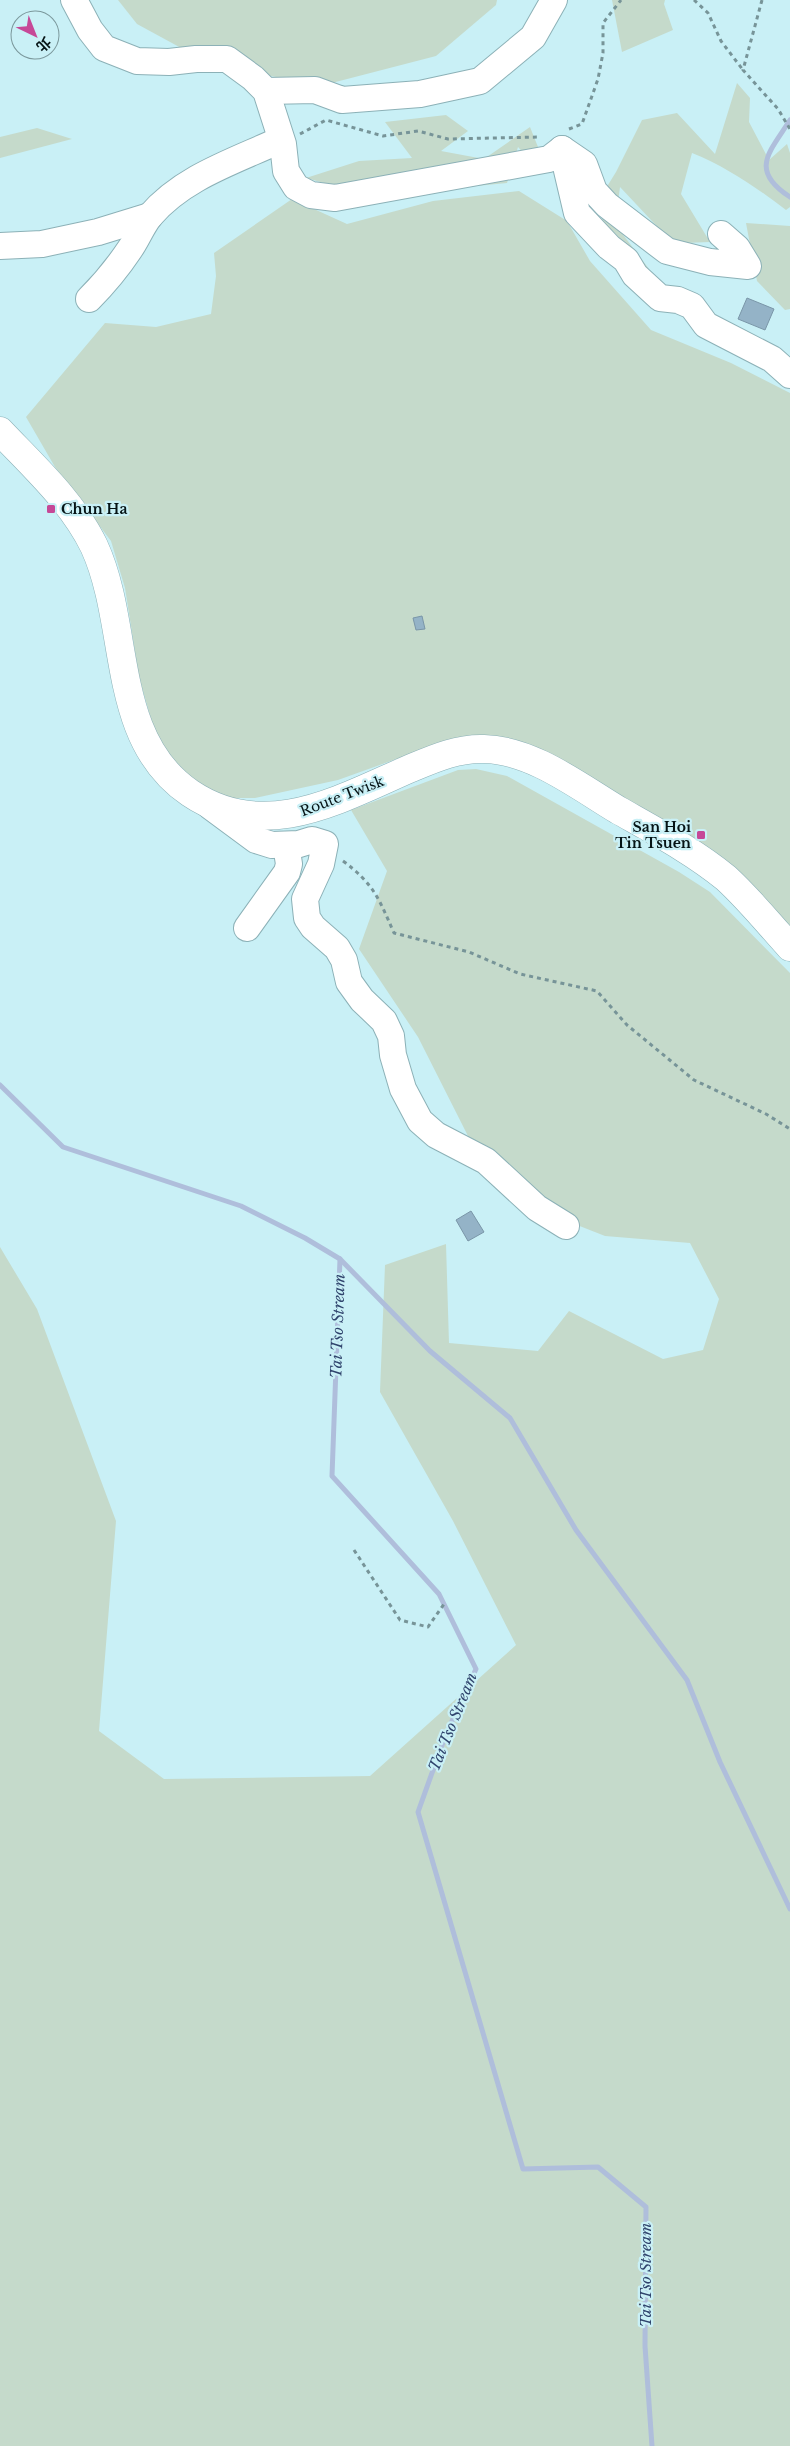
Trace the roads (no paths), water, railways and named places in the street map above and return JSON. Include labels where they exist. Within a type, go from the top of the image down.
[{"type":"main road","name":"Route Twisk","points":[[0,431],[63,498],[75,514],[93,545],[107,583],[128,688],[143,737],[158,762],[169,775],[203,800],[249,815],[283,816],[320,807],[452,753],[483,749],[508,752],[545,767],[696,856],[734,886],[790,947]]},
{"type":"street","points":[[74,0],[90,30],[104,48],[137,61],[168,62],[196,59],[227,59],[266,91],[282,142],[286,171],[296,186],[311,195],[335,198],[549,159],[557,138]]},
{"type":"street","points":[[266,91],[314,90],[342,100],[420,94],[480,81],[533,38],[554,0]]},
{"type":"street","points":[[557,138],[584,164],[594,190],[607,204],[667,251],[710,262],[748,266],[737,248],[721,234]]},
{"type":"street","points":[[557,138],[577,213],[609,247],[626,260],[635,275],[660,298],[678,300],[692,306],[706,325],[772,360],[790,375]]},
{"type":"street","points":[[89,299],[106,282],[130,249],[150,216],[179,189],[193,179],[282,142]]},
{"type":"street","points":[[0,246],[42,244],[98,232],[150,216]]},
{"type":"street","points":[[203,800],[256,840],[272,845],[306,843],[312,840],[324,844],[321,864],[305,899],[307,918],[313,927],[337,948],[344,960],[349,982],[362,1000],[384,1021],[391,1036],[393,1055],[403,1089],[420,1121],[436,1135],[486,1161],[537,1208],[566,1226]]},
{"type":"street","points":[[247,928],[287,872],[289,864],[286,844]]},
{"type":"waterway","points":[[790,120],[770,152],[766,169],[777,187],[790,197]]},
{"type":"waterway","name":"Tai Tso Stream","points":[[0,1085],[63,1147],[241,1206],[305,1238],[340,1259],[332,1476],[439,1594],[476,1669],[446,1734],[418,1812],[523,2169],[598,2167],[646,2207],[645,2346],[652,2446]]},
{"type":"waterway","points":[[340,1259],[430,1351],[510,1418],[576,1530],[687,1680],[720,1762],[790,1909]]},
{"type":"place","name":"Chun Ha","points":[[51,509]]},
{"type":"place","name":"San Hoi Tin Tsuen","points":[[701,835]]}]
